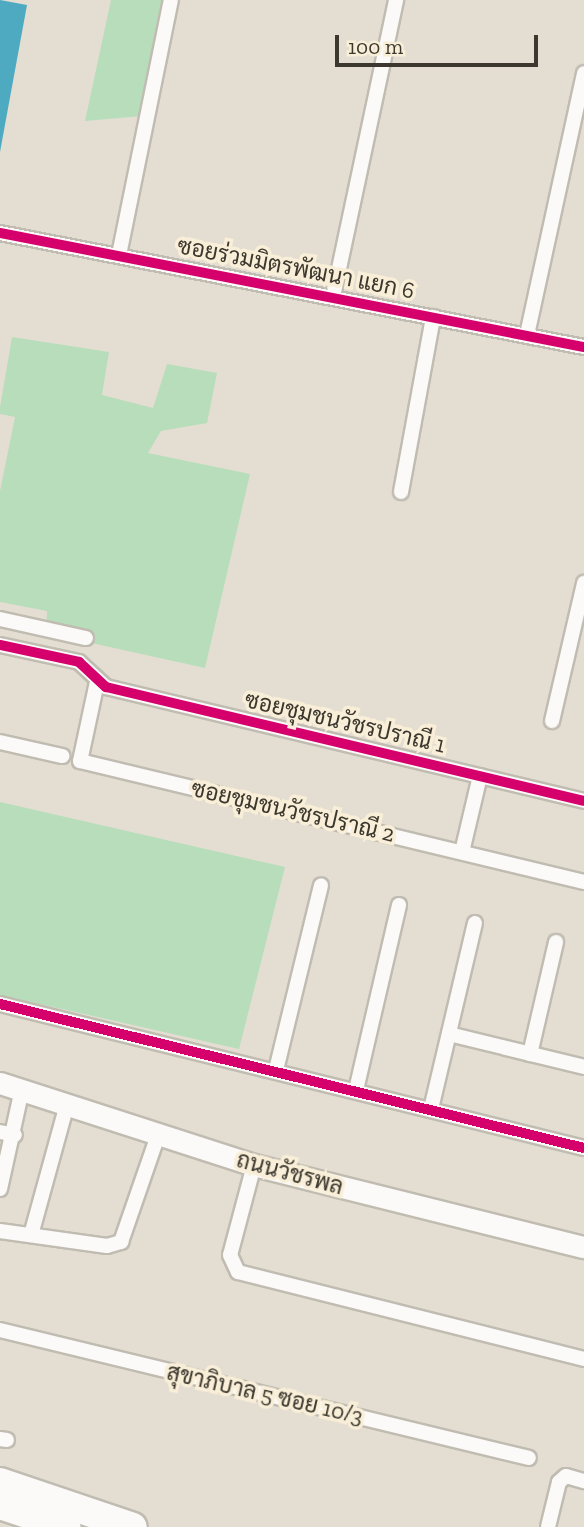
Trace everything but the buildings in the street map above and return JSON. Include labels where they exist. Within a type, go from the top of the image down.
[{"type":"highway","points":[[0,1482],[133,1527]]},
{"type":"highway","points":[[0,1505],[66,1527]]},
{"type":"main road","name":"ถนนวัชรพล","points":[[0,1083],[254,1165],[584,1247]]},
{"type":"street","points":[[119,255],[171,0]]},
{"type":"street","points":[[333,297],[396,0]]},
{"type":"street","points":[[527,335],[584,73]]},
{"type":"street","name":"ซอยร่วมมิตรพัฒนา แยก 6","points":[[0,233],[584,347]]},
{"type":"street","points":[[401,492],[433,317]]},
{"type":"street","points":[[552,721],[578,644],[584,583]]},
{"type":"street","points":[[0,619],[86,638]]},
{"type":"street","points":[[0,645],[79,662],[97,682]]},
{"type":"street","name":"ซอยชุมชนวัชรปราณี 1","points":[[97,682],[584,801]]},
{"type":"street","name":"ซอยชุมชนวัชรปราณี 2","points":[[97,682],[80,761],[584,882]]},
{"type":"street","points":[[0,742],[62,756]]},
{"type":"street","points":[[462,852],[481,776]]},
{"type":"street","points":[[276,1070],[321,885]]},
{"type":"street","points":[[356,1090],[399,905]]},
{"type":"street","points":[[431,1109],[475,923]]},
{"type":"street","points":[[530,1054],[556,942]]},
{"type":"street","points":[[0,1004],[276,1070],[584,1149]]},
{"type":"street","points":[[449,1034],[584,1067]]},
{"type":"street","points":[[0,1189],[7,1133],[22,1089]]},
{"type":"street","points":[[31,1236],[67,1104]]},
{"type":"street","points":[[0,1231],[107,1246],[121,1242],[158,1135]]},
{"type":"street","points":[[254,1165],[230,1255],[238,1272],[584,1359]]},
{"type":"street","name":"สุขาภิบาล 5 ซอย 10/3","points":[[0,1330],[529,1458]]},
{"type":"street","points":[[548,1527],[559,1482],[566,1476],[584,1481]]},
{"type":"green space","points":[[111,0],[165,0],[142,116],[85,121]]},
{"type":"green space","points":[[12,337],[109,352],[102,395],[153,408],[167,364],[217,373],[207,423],[161,431],[148,453],[250,474],[205,668],[46,633],[47,611],[0,602],[0,491],[15,417],[0,414],[0,407]]},
{"type":"green space","points":[[0,802],[285,867],[239,1049],[0,995]]},
{"type":"water","points":[[0,0],[27,5],[0,152]]},
{"type":"cycle path","points":[[0,233],[584,347]]},
{"type":"cycle path","points":[[0,645],[79,662],[106,687],[584,801]]},
{"type":"cycle path","points":[[0,1004],[584,1148]]}]
